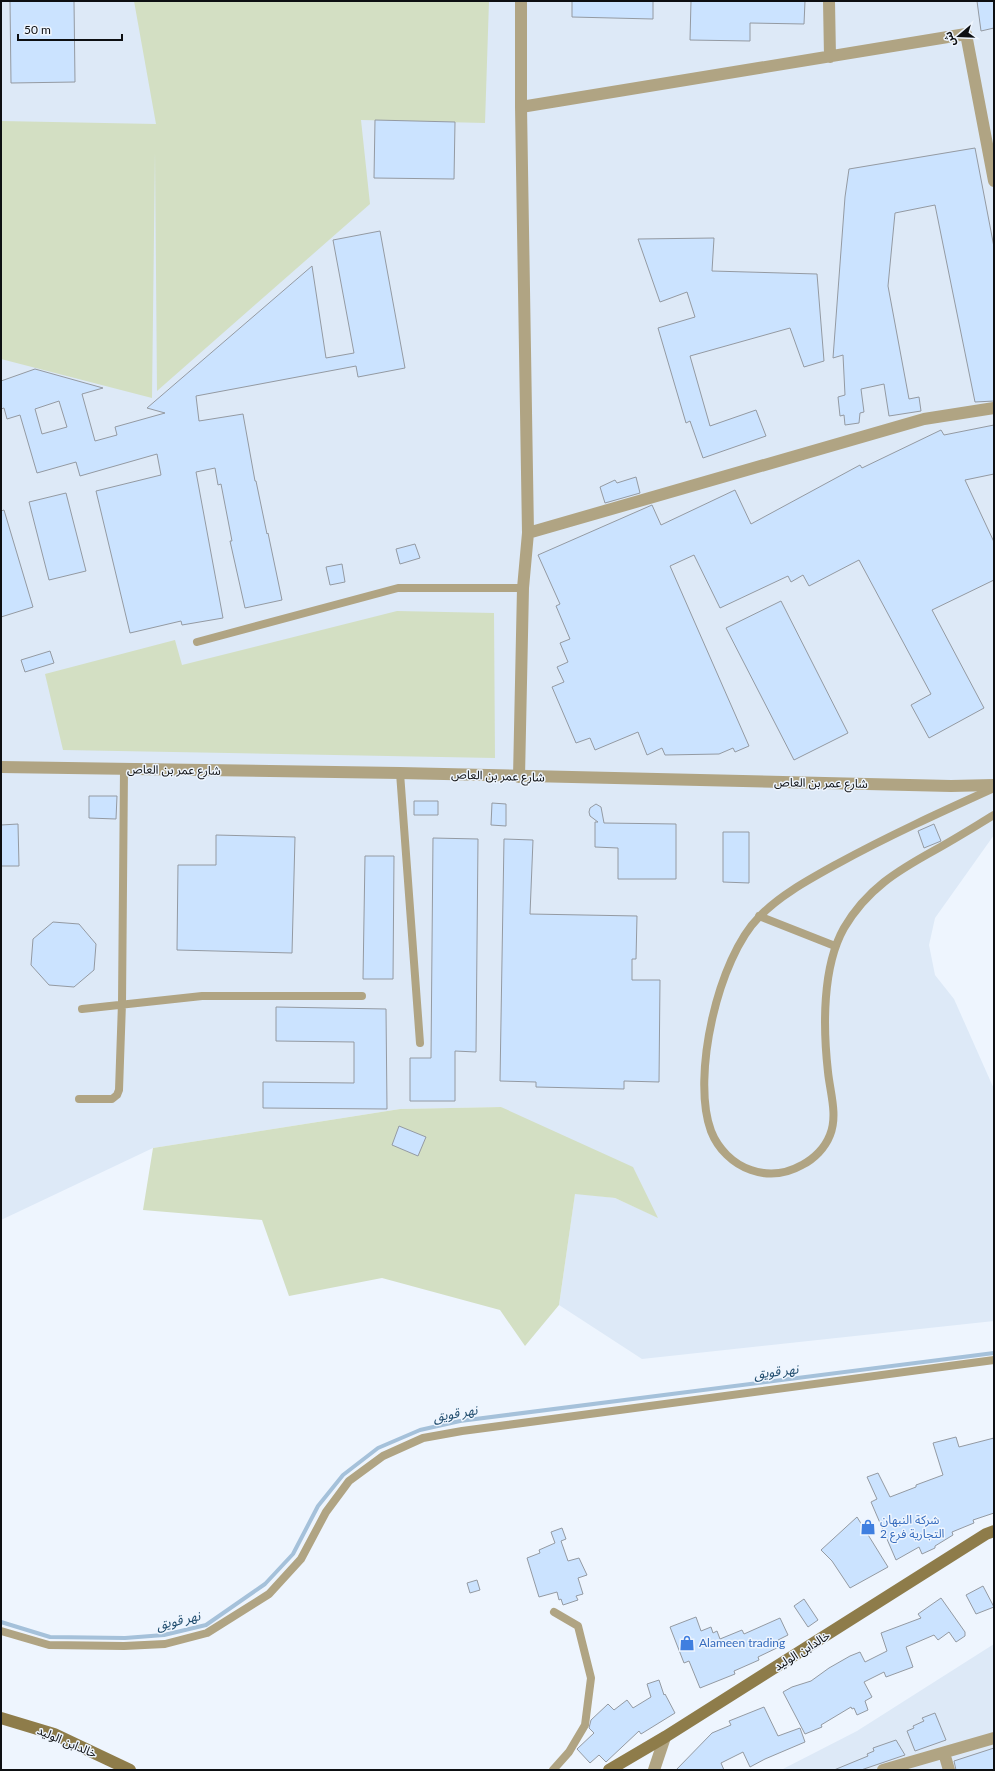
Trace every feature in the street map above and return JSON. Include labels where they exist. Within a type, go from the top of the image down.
[{"type":"main road","name":"خالدابن الوليد","points":[[609,1770],[665,1737],[980,1538],[994,1531]]},
{"type":"main road","name":"خالدابن الوليد","points":[[1,1718],[54,1734],[130,1770]]},
{"type":"street","points":[[519,777],[523,588],[528,533],[521,107],[521,1]]},
{"type":"street","points":[[829,1],[830,57]]},
{"type":"street","points":[[521,107],[966,34],[994,181]]},
{"type":"street","points":[[528,533],[924,419],[994,408]]},
{"type":"street","name":"شارع عمر بن العاص","points":[[1,767],[400,773],[994,787]]},
{"type":"street","points":[[654,1770],[665,1737]]},
{"type":"street","points":[[883,1770],[994,1738]]},
{"type":"street","points":[[944,1753],[949,1770]]},
{"type":"lane","points":[[197,642],[398,588],[523,588]]},
{"type":"lane","points":[[79,1099],[112,1099],[116,1096],[119,1090],[122,1003],[124,769]]},
{"type":"lane","points":[[400,773],[420,1042]]},
{"type":"lane","points":[[994,787],[921,821],[841,862],[789,892],[759,916],[747,930],[735,950],[726,971],[712,1016],[706,1063],[706,1110],[711,1131],[724,1153],[734,1162],[745,1168],[770,1174],[795,1169],[816,1156],[824,1146],[830,1135],[833,1113],[826,1061],[825,1022],[828,984],[835,946],[844,928],[857,908],[869,894],[884,881],[899,870],[994,815]]},
{"type":"lane","points":[[759,916],[835,946]]},
{"type":"lane","points":[[82,1008],[202,996],[362,996]]},
{"type":"lane","points":[[1,1631],[49,1645],[124,1646],[165,1644],[207,1633],[269,1594],[301,1559],[326,1512],[349,1481],[383,1456],[423,1438],[462,1431],[994,1360]]},
{"type":"lane","points":[[553,1770],[569,1752],[585,1724],[591,1678],[578,1626],[554,1612]]},
{"type":"shaded area","points":[[1,1],[994,1],[994,835],[935,918],[929,945],[935,975],[954,999],[994,1089],[994,1321],[642,1359],[559,1305],[575,1193],[615,1198],[657,1217],[501,1107],[400,1109],[153,1148],[1,1220]]},
{"type":"shaded area","points":[[994,1644],[994,1770],[781,1770],[857,1731]]},
{"type":"green space","points":[[134,1],[489,1],[485,123],[361,120],[370,204],[157,391],[155,152],[152,398],[1,359],[1,121],[156,124]]},
{"type":"green space","points":[[397,611],[494,613],[495,758],[63,750],[45,674],[175,640],[182,665]]},
{"type":"green space","points":[[501,1107],[633,1167],[658,1218],[615,1198],[575,1194],[559,1305],[525,1346],[500,1310],[382,1278],[289,1296],[262,1220],[143,1210],[153,1148],[400,1109]]},
{"type":"building","points":[[10,1],[74,1],[75,82],[11,83]]},
{"type":"building","points":[[572,1],[653,1],[653,19],[572,17]]},
{"type":"building","points":[[691,1],[805,1],[804,24],[750,23],[750,41],[690,40]]},
{"type":"building","points":[[977,1],[994,1],[994,28],[981,31]]},
{"type":"building","points":[[375,120],[455,122],[454,179],[374,178]]},
{"type":"building","points":[[975,148],[994,247],[994,401],[975,402],[935,205],[895,213],[888,286],[909,399],[919,397],[921,411],[889,416],[884,384],[861,389],[864,412],[860,413],[859,423],[845,425],[844,415],[840,416],[838,397],[845,395],[843,355],[833,358],[845,197],[849,169]]},
{"type":"building","points":[[380,231],[405,368],[358,377],[356,366],[196,396],[199,421],[243,414],[255,481],[282,600],[245,608],[230,541],[232,541],[221,484],[218,485],[215,468],[196,472],[223,618],[182,625],[181,621],[130,633],[96,491],[161,475],[157,454],[80,476],[76,462],[37,473],[20,415],[7,419],[4,408],[1,409],[1,381],[35,369],[103,388],[82,394],[95,441],[117,435],[115,427],[165,413],[147,408],[312,266],[326,358],[354,353],[333,240]],"holes":[[[59,401],[67,427],[42,434],[35,409]]]},
{"type":"building","points":[[714,238],[712,271],[817,274],[824,361],[804,367],[790,328],[690,356],[710,426],[756,410],[766,436],[703,458],[690,421],[686,423],[658,328],[695,317],[687,292],[660,302],[638,239]]},
{"type":"building","points":[[994,425],[994,474],[965,480],[994,542],[994,580],[932,610],[984,708],[929,738],[911,705],[931,694],[859,560],[809,586],[803,575],[791,582],[788,576],[720,608],[694,555],[670,566],[749,746],[735,752],[733,748],[719,754],[665,755],[662,748],[647,755],[638,732],[595,750],[590,738],[576,743],[552,687],[564,682],[557,667],[568,662],[560,643],[570,639],[556,606],[560,604],[538,555],[652,505],[661,525],[735,490],[751,524],[860,465],[862,468],[941,430],[944,435]]},
{"type":"building","points":[[636,477],[640,493],[605,503],[600,487],[615,480],[617,483]]},
{"type":"building","points":[[66,493],[86,571],[49,580],[29,502]]},
{"type":"building","points":[[4,510],[33,607],[1,617],[1,511]]},
{"type":"building","points":[[415,544],[420,558],[400,564],[396,549]]},
{"type":"building","points":[[342,564],[345,582],[330,585],[326,567]]},
{"type":"building","points":[[781,601],[848,733],[794,760],[726,628]]},
{"type":"building","points":[[50,651],[54,663],[25,672],[21,660]]},
{"type":"building","points":[[89,796],[117,796],[116,819],[89,818]]},
{"type":"building","points":[[414,801],[438,801],[438,815],[414,815]]},
{"type":"building","points":[[492,803],[506,804],[506,826],[491,825]]},
{"type":"building","points":[[596,804],[601,807],[604,823],[676,824],[676,879],[618,879],[618,848],[595,847],[595,822],[598,822],[590,816],[589,812],[590,808]]},
{"type":"building","points":[[18,824],[19,866],[1,866],[1,825]]},
{"type":"building","points":[[934,824],[941,841],[924,848],[918,831]]},
{"type":"building","points":[[723,832],[749,832],[749,883],[723,882]]},
{"type":"building","points":[[216,835],[295,837],[292,953],[177,950],[178,865],[216,865]]},
{"type":"building","points":[[433,838],[478,839],[476,1052],[455,1051],[455,1101],[410,1101],[410,1058],[431,1058]]},
{"type":"building","points":[[504,839],[533,840],[530,914],[637,916],[636,959],[632,959],[632,980],[660,980],[659,1082],[624,1081],[624,1089],[536,1087],[536,1082],[500,1081]]},
{"type":"building","points":[[365,856],[394,856],[393,979],[363,979]]},
{"type":"building","points":[[53,922],[79,924],[96,944],[94,970],[74,987],[49,985],[31,965],[33,939]]},
{"type":"building","points":[[276,1007],[386,1009],[387,1109],[263,1108],[263,1082],[354,1083],[354,1042],[276,1041]]},
{"type":"building","points":[[399,1126],[426,1137],[418,1156],[392,1145]]},
{"type":"building","points":[[956,1437],[959,1447],[994,1438],[994,1513],[973,1520],[974,1523],[952,1532],[953,1535],[935,1546],[935,1548],[922,1554],[919,1547],[896,1560],[871,1502],[877,1499],[867,1477],[878,1473],[890,1497],[943,1475],[933,1443]]},
{"type":"building","points":[[857,1517],[888,1567],[850,1588],[832,1561],[821,1550]]},
{"type":"building","points":[[562,1528],[566,1539],[561,1541],[568,1561],[579,1558],[587,1575],[578,1578],[583,1594],[576,1596],[578,1600],[563,1605],[561,1599],[559,1600],[557,1592],[539,1597],[527,1558],[540,1553],[539,1550],[555,1543],[551,1532]]},
{"type":"building","points":[[477,1580],[480,1590],[470,1593],[467,1583]]},
{"type":"building","points":[[983,1586],[994,1607],[976,1614],[966,1595]]},
{"type":"building","points":[[941,1598],[965,1632],[965,1636],[956,1642],[949,1632],[938,1640],[934,1635],[906,1647],[913,1667],[886,1677],[884,1672],[864,1682],[872,1697],[865,1701],[868,1710],[857,1715],[854,1708],[852,1709],[851,1707],[821,1725],[822,1727],[805,1734],[783,1692],[792,1687],[811,1681],[829,1668],[860,1652],[865,1662],[887,1651],[881,1633],[921,1618],[918,1614]]},
{"type":"building","points":[[804,1599],[818,1620],[808,1627],[794,1606]]},
{"type":"building","points":[[696,1617],[701,1631],[711,1627],[713,1633],[717,1631],[720,1639],[742,1630],[744,1634],[780,1618],[788,1635],[778,1640],[781,1646],[758,1657],[759,1660],[734,1671],[735,1674],[700,1688],[689,1661],[684,1663],[670,1627]]},
{"type":"building","points":[[659,1680],[664,1695],[665,1694],[675,1713],[641,1734],[639,1731],[606,1762],[599,1755],[590,1763],[577,1749],[594,1733],[589,1728],[591,1720],[608,1704],[614,1710],[627,1700],[633,1708],[651,1697],[647,1684]]},
{"type":"building","points":[[764,1707],[778,1736],[800,1728],[805,1742],[750,1767],[743,1752],[721,1763],[724,1770],[676,1770],[712,1733],[731,1725],[729,1721]]},
{"type":"building","points":[[935,1713],[946,1740],[915,1751],[907,1731],[914,1728],[913,1726],[924,1721],[922,1718]]},
{"type":"building","points":[[896,1740],[905,1755],[861,1770],[834,1770],[868,1756],[867,1754],[874,1751],[873,1748]]},
{"type":"building","points":[[994,1748],[994,1770],[956,1770],[954,1761]]},
{"type":"waterway","name":"نهر قويق","points":[[1,1622],[50,1637],[125,1638],[164,1635],[206,1625],[265,1584],[293,1554],[318,1506],[343,1475],[378,1448],[420,1430],[460,1421],[994,1353]]},
{"type":"place","name":"شركة النبهان التجارية فرع 2","points":[[868,1527]]},
{"type":"place","name":"Alameen trading","points":[[687,1643]]}]
